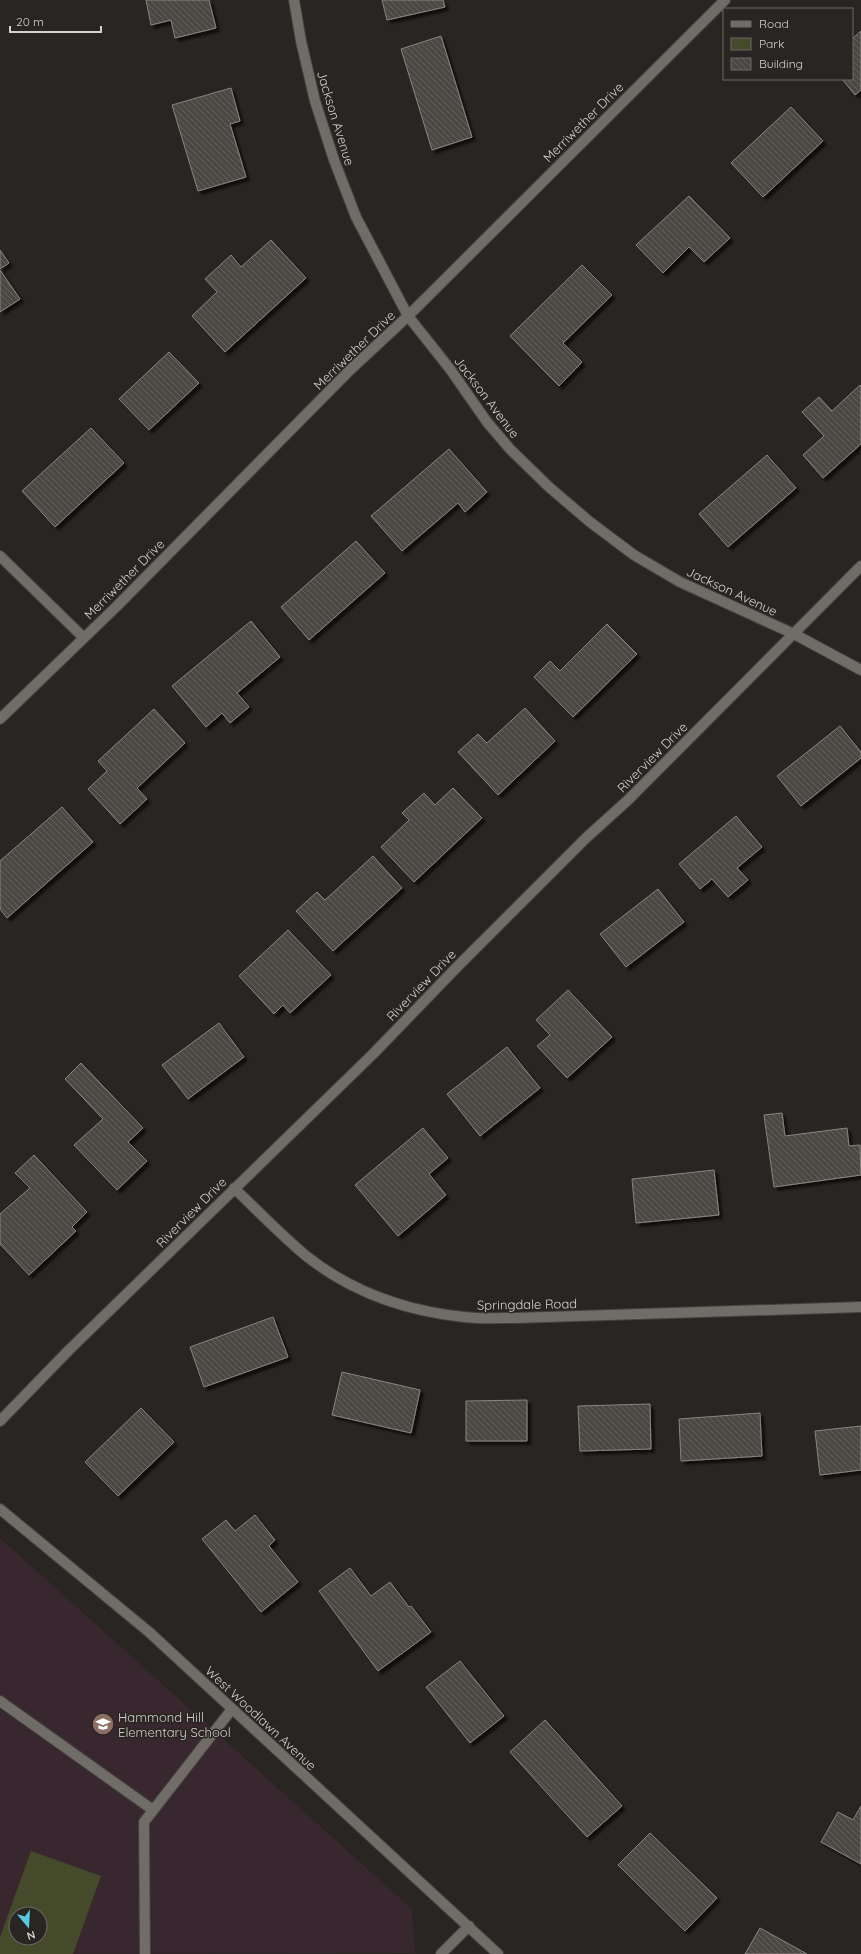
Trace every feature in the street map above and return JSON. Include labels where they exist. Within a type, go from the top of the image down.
[{"type":"street","name":"Jackson Avenue","points":[[294,0],[301,41],[315,102],[334,160],[356,217],[408,316],[450,369],[487,422],[510,449],[549,487],[590,522],[634,555],[680,582],[794,634],[861,670]]},
{"type":"street","name":"Merriwether Drive","points":[[0,719],[350,370],[408,316],[725,0]]},
{"type":"street","points":[[0,556],[83,637]]},
{"type":"street","name":"Riverview Drive","points":[[0,1421],[69,1350],[374,1053],[457,966],[861,566]]},
{"type":"street","name":"Springdale Road","points":[[234,1188],[305,1254],[332,1274],[362,1290],[387,1300],[428,1312],[466,1317],[516,1318],[861,1307]]},
{"type":"street","name":"West Woodlawn Avenue","points":[[0,1509],[149,1632],[498,1954]]},
{"type":"street","points":[[0,1701],[153,1810]]},
{"type":"street","points":[[145,1954],[144,1822],[232,1708]]},
{"type":"street","points":[[441,1954],[469,1926]]},
{"type":"shaded area","name":"Hammond Hill Elementary School","points":[[0,1538],[412,1909],[415,1953],[0,1954]]},
{"type":"green space","points":[[31,1851],[101,1876],[73,1954],[0,1954],[0,1937],[8,1915],[8,1946],[48,1946],[48,1906],[11,1906]]},
{"type":"building","points":[[146,0],[209,0],[216,28],[175,38],[171,20],[151,25]]},
{"type":"building","points":[[382,0],[443,0],[445,7],[387,20]]},
{"type":"building","points":[[861,31],[861,90],[855,95],[843,80],[853,80],[853,38]]},
{"type":"building","points":[[441,36],[472,137],[432,150],[401,49]]},
{"type":"building","points":[[231,88],[240,121],[230,124],[246,177],[198,191],[172,105]]},
{"type":"building","points":[[791,107],[823,141],[763,197],[731,163]]},
{"type":"building","points":[[689,196],[730,238],[704,262],[689,247],[663,273],[636,245]]},
{"type":"building","points":[[271,240],[306,278],[225,352],[192,316],[217,292],[205,279],[231,255],[241,267]]},
{"type":"building","points":[[0,250],[9,263],[0,269]]},
{"type":"building","points":[[582,265],[612,295],[563,343],[582,362],[559,386],[510,336]]},
{"type":"building","points":[[0,270],[20,299],[0,312]]},
{"type":"building","points":[[169,352],[199,383],[149,430],[119,399]]},
{"type":"building","points":[[860,385],[861,444],[823,478],[803,455],[824,436],[802,412],[819,397],[832,411]]},
{"type":"building","points":[[91,428],[124,463],[55,527],[22,491]]},
{"type":"building","points":[[449,449],[487,492],[465,512],[458,503],[402,551],[371,516]]},
{"type":"building","points":[[767,455],[796,488],[728,547],[699,514]]},
{"type":"building","points":[[356,541],[385,573],[309,640],[281,607]]},
{"type":"building","points":[[251,621],[280,657],[237,693],[249,707],[230,723],[222,713],[206,727],[172,686]]},
{"type":"building","points":[[607,624],[637,654],[573,717],[534,677],[550,661],[560,671]]},
{"type":"building","points":[[525,708],[555,741],[498,795],[458,752],[478,734],[487,743]]},
{"type":"building","points":[[154,709],[185,743],[137,788],[147,799],[120,824],[88,789],[107,771],[98,761]]},
{"type":"building","points":[[840,726],[861,752],[861,758],[801,806],[777,776]]},
{"type":"building","points":[[453,788],[482,818],[414,882],[381,847],[409,820],[402,813],[424,793],[435,805]]},
{"type":"building","points":[[62,807],[93,842],[7,918],[0,909],[0,861]]},
{"type":"building","points":[[736,816],[762,847],[737,868],[748,880],[728,897],[712,879],[700,889],[679,864]]},
{"type":"building","points":[[373,856],[402,888],[333,951],[296,911],[317,892],[325,900]]},
{"type":"building","points":[[658,889],[684,922],[626,967],[600,934]]},
{"type":"building","points":[[288,930],[331,975],[290,1013],[283,1005],[274,1014],[239,976]]},
{"type":"building","points":[[568,990],[612,1037],[567,1078],[537,1046],[550,1035],[536,1020]]},
{"type":"building","points":[[219,1023],[244,1057],[188,1099],[162,1065]]},
{"type":"building","points":[[507,1047],[540,1088],[480,1136],[447,1094]]},
{"type":"building","points":[[81,1063],[143,1128],[128,1142],[147,1161],[117,1190],[74,1145],[103,1119],[65,1079]]},
{"type":"building","points":[[782,1113],[785,1136],[847,1128],[849,1146],[860,1145],[861,1175],[774,1187],[764,1115]]},
{"type":"building","points":[[423,1128],[448,1158],[429,1174],[446,1195],[398,1236],[355,1185]]},
{"type":"building","points":[[34,1155],[87,1212],[72,1227],[76,1231],[29,1275],[0,1244],[0,1214],[30,1188],[15,1173]]},
{"type":"building","points":[[714,1170],[719,1215],[636,1223],[632,1179]]},
{"type":"building","points":[[273,1317],[288,1357],[204,1387],[190,1347]]},
{"type":"building","points":[[342,1372],[420,1390],[411,1433],[332,1415]]},
{"type":"building","points":[[527,1400],[527,1441],[466,1441],[466,1401]]},
{"type":"building","points":[[650,1404],[651,1449],[580,1451],[578,1406]]},
{"type":"building","points":[[141,1408],[174,1442],[118,1496],[85,1462]]},
{"type":"building","points":[[760,1413],[762,1456],[681,1461],[679,1419]]},
{"type":"building","points":[[861,1426],[861,1470],[820,1475],[815,1431]]},
{"type":"building","points":[[255,1515],[275,1540],[269,1546],[298,1582],[261,1612],[202,1539],[226,1520],[235,1531]]},
{"type":"building","points":[[350,1568],[371,1596],[390,1582],[431,1632],[378,1671],[319,1591]]},
{"type":"building","points":[[460,1661],[504,1716],[470,1743],[426,1687]]},
{"type":"building","points":[[545,1720],[622,1806],[587,1837],[510,1752]]},
{"type":"building","points":[[861,1806],[861,1864],[821,1842],[838,1812],[853,1820]]},
{"type":"building","points":[[650,1833],[717,1898],[685,1931],[618,1865]]},
{"type":"building","points":[[760,1928],[807,1954],[745,1954]]},
{"type":"place","name":"Hammond Hill Elementary School","points":[[103,1724]]}]
